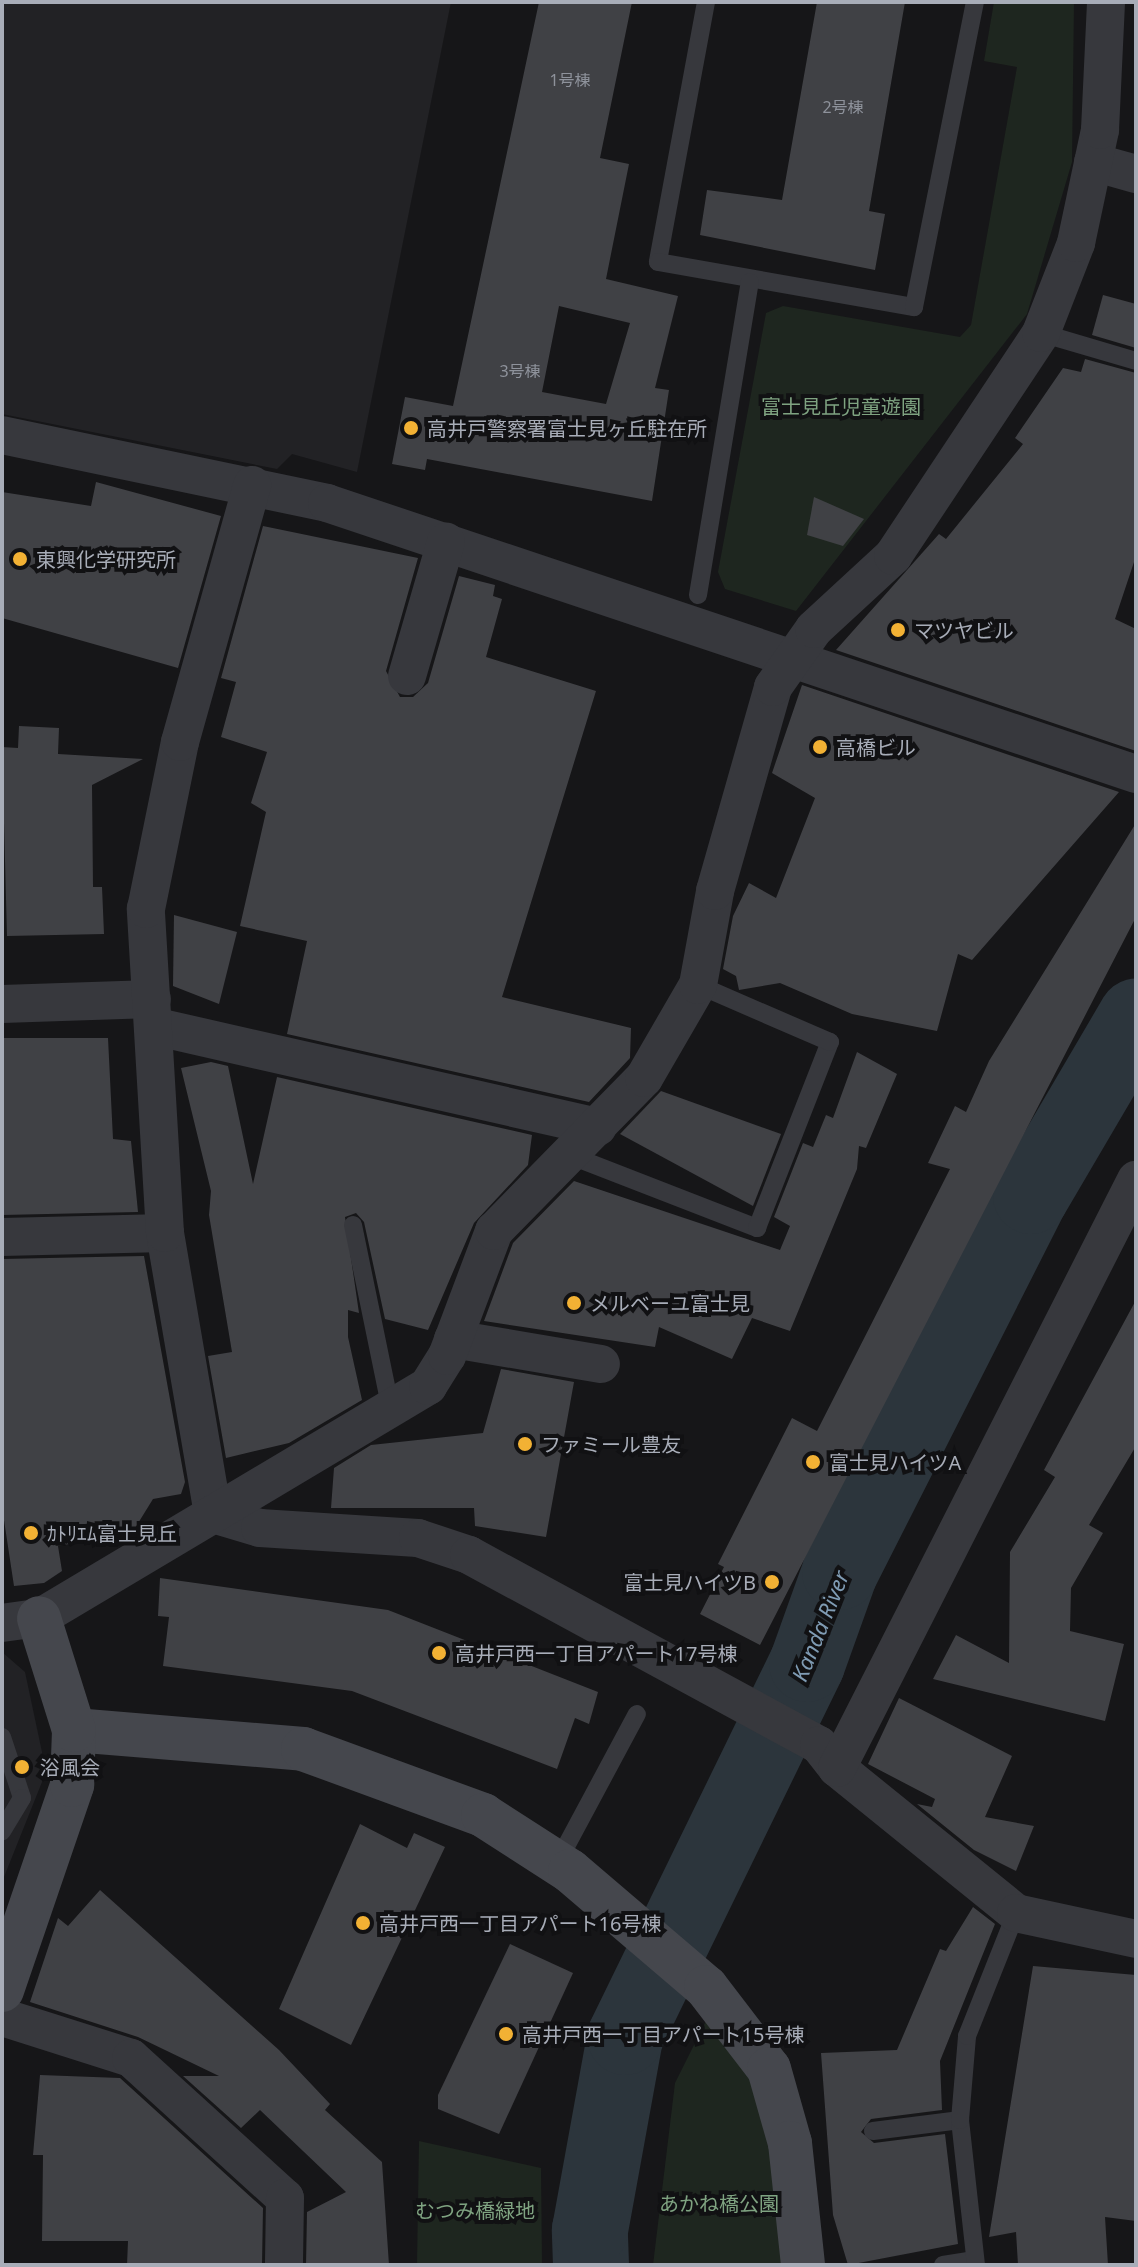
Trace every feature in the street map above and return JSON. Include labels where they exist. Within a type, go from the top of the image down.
[{"type":"street","points":[[2,1990],[72,1785],[74,1730],[20,1620],[213,1514],[391,1411],[428,1386],[453,1339],[494,1231],[644,1078],[698,985],[715,891],[773,687],[791,656],[893,556],[1041,333],[1076,243],[1093,162],[1106,2]]},
{"type":"street","points":[[1093,162],[1136,174]]},
{"type":"street","points":[[2,435],[252,485],[446,542],[1136,774]]},
{"type":"street","points":[[213,1514],[165,1233],[146,909],[180,742],[252,485]]},
{"type":"street","points":[[407,676],[446,542]]},
{"type":"street","points":[[2,1004],[152,1012],[598,1127]]},
{"type":"street","points":[[828,1756],[1136,1180]]},
{"type":"street","points":[[2,1237],[165,1233]]},
{"type":"street","points":[[453,1339],[601,1364]]},
{"type":"street","points":[[213,1514],[260,1528],[418,1538],[469,1555],[757,1708],[828,1756],[1016,1913],[1136,1939]]},
{"type":"street","points":[[74,1730],[303,1749],[483,1815],[557,1863],[697,1978],[769,2069],[790,2143],[803,2265]]},
{"type":"street","points":[[2,2017],[131,2058],[285,2198],[284,2265]]},
{"type":"lane","points":[[706,2],[658,262],[750,282],[914,307],[975,2]]},
{"type":"lane","points":[[698,595],[750,282]]},
{"type":"lane","points":[[1041,333],[1136,361]]},
{"type":"lane","points":[[569,1155],[757,1228],[830,1042],[698,985]]},
{"type":"lane","points":[[353,1225],[391,1411]]},
{"type":"lane","points":[[557,1863],[637,1714]]},
{"type":"lane","points":[[2,1737],[22,1798],[2,1831]]},
{"type":"lane","points":[[943,2265],[976,2262],[960,2120],[967,2036],[1016,1913]]},
{"type":"lane","points":[[873,2131],[960,2120]]},
{"type":"shaded area","points":[[2,2],[451,2],[357,472],[292,454],[277,469],[2,414]]},
{"type":"shaded area","name":"浴風会","points":[[2,1652],[25,1672],[42,1752],[42,1782],[2,1882]]},
{"type":"green space","name":"富士見丘児童遊園","points":[[994,2],[1074,2],[1072,162],[1027,314],[796,611],[725,589],[718,572],[766,313],[783,306],[960,337],[971,325],[1017,67],[984,61]]},
{"type":"green space","name":"あかね橋公園","points":[[712,2009],[758,2078],[788,2265],[653,2265],[675,2083]]},
{"type":"green space","name":"むつみ橋緑地","points":[[419,2141],[541,2168],[542,2265],[417,2265]]},
{"type":"building","points":[[539,2],[632,2],[600,158],[629,164],[606,279],[678,296],[655,388],[669,390],[652,501],[427,459],[425,470],[392,464],[405,397],[453,406]],"holes":[[[559,306],[630,323],[606,404],[542,392]]]},
{"type":"building","points":[[817,2],[905,2],[869,211],[885,214],[875,270],[700,235],[707,190],[782,200]]},
{"type":"building","points":[[1103,295],[1136,304],[1136,348],[1092,335]]},
{"type":"building","points":[[1085,359],[1136,373],[1136,556],[1115,619],[1136,629],[1136,751],[836,650],[939,534],[946,539],[1023,444],[1015,438],[1063,368],[1081,372]]},
{"type":"building","points":[[96,482],[221,516],[178,668],[2,618],[2,492],[91,506]]},
{"type":"building","points":[[814,497],[864,519],[843,546],[807,535]]},
{"type":"building","points":[[263,526],[418,558],[386,671],[400,697],[413,697],[428,683],[459,576],[495,585],[493,596],[502,599],[486,657],[596,691],[502,997],[631,1028],[630,1058],[589,1102],[287,1034],[307,941],[240,926],[266,812],[251,803],[267,752],[221,737],[236,682],[221,678]]},
{"type":"building","points":[[802,685],[1119,792],[972,960],[958,954],[937,1031],[852,1014],[780,983],[739,990],[736,976],[723,969],[733,916],[749,883],[776,898],[815,798],[772,773]]},
{"type":"building","points":[[19,726],[59,728],[58,754],[143,759],[92,785],[93,887],[102,887],[104,934],[7,936],[2,747],[18,748]]},
{"type":"building","points":[[1136,823],[1136,917],[760,1645],[700,1614],[724,1567],[718,1564],[792,1418],[817,1431],[950,1169],[928,1163],[955,1106],[966,1112],[989,1061]]},
{"type":"building","points":[[174,915],[237,932],[219,1004],[173,986]]},
{"type":"building","points":[[2,1038],[108,1038],[113,1139],[131,1141],[138,1212],[2,1215]]},
{"type":"building","points":[[857,1052],[897,1074],[866,1148],[859,1146],[857,1169],[790,1331],[752,1318],[732,1359],[659,1327],[655,1347],[484,1321],[513,1243],[574,1181],[780,1250],[790,1226],[774,1217],[803,1143],[813,1147],[826,1115],[833,1118]]},
{"type":"building","points":[[211,1062],[228,1066],[253,1184],[277,1077],[532,1135],[528,1165],[474,1223],[428,1330],[385,1319],[364,1222],[356,1213],[345,1217],[359,1313],[348,1310],[348,1337],[362,1400],[289,1443],[226,1458],[208,1356],[232,1352],[209,1215],[211,1191],[181,1068]]},
{"type":"building","points":[[661,1091],[781,1134],[753,1206],[620,1134]]},
{"type":"building","points":[[144,1256],[185,1482],[181,1494],[153,1499],[132,1533],[58,1546],[62,1571],[44,1583],[14,1586],[2,1507],[2,1259]]},
{"type":"building","points":[[1136,1300],[1136,1446],[1089,1525],[1103,1533],[1071,1588],[1070,1631],[1124,1644],[1105,1721],[933,1679],[956,1635],[1009,1663],[1010,1552],[1055,1477],[1044,1470]]},
{"type":"building","points":[[501,1369],[574,1382],[546,1537],[475,1526],[474,1508],[331,1508],[334,1468],[371,1445],[483,1433]]},
{"type":"building","points":[[160,1578],[388,1610],[598,1692],[589,1724],[575,1718],[557,1769],[352,1691],[163,1666],[169,1617],[158,1616]]},
{"type":"building","points":[[899,1698],[1012,1756],[985,1817],[1034,1826],[1016,1871],[974,1850],[917,1804],[932,1807],[935,1799],[868,1764]]},
{"type":"building","name":"高井戸西一丁目アパート16号棟","points":[[360,1824],[407,1848],[414,1833],[445,1847],[351,2045],[279,2009]]},
{"type":"building","points":[[100,1890],[279,2050],[330,2104],[325,2110],[382,2162],[389,2265],[306,2265],[307,2212],[346,2192],[260,2110],[241,2128],[183,2076],[219,2076],[138,2037],[30,2002],[58,1918],[68,1926]]},
{"type":"building","points":[[973,1907],[995,1924],[940,2061],[942,2110],[871,2119],[861,2132],[874,2143],[945,2134],[958,2244],[848,2265],[833,2215],[821,2053],[897,2050],[940,1949],[946,1951]]},
{"type":"building","name":"高井戸西一丁目アパート15号棟","points":[[510,1944],[573,1973],[499,2134],[438,2109],[438,2095]]},
{"type":"building","points":[[1033,1966],[1136,1975],[1136,2221],[1105,2217],[1108,2265],[1018,2265],[1016,2232],[989,2237]]},
{"type":"building","points":[[40,2075],[120,2078],[263,2208],[262,2265],[127,2265],[128,2241],[42,2241],[43,2155],[33,2155]]},
{"type":"waterway","name":"Kanda River","points":[[591,2265],[590,2230],[625,2037],[807,1664],[840,1572],[1031,1196],[1136,1017]]},
{"type":"place","name":"高井戸警察署富士見ヶ丘駐在所","points":[[411,428]]},
{"type":"place","name":"東興化学研究所","points":[[20,559]]},
{"type":"place","name":"マツヤビル","points":[[898,630]]},
{"type":"place","name":"高橋ビル","points":[[820,747]]},
{"type":"place","name":"メルベーユ富士見","points":[[574,1303]]},
{"type":"place","name":"ファミール豊友","points":[[525,1444]]},
{"type":"place","name":"富士見ハイツA","points":[[813,1462]]},
{"type":"place","name":"ｶﾄﾘｴﾑ富士見丘","points":[[31,1533]]},
{"type":"place","name":"富士見ハイツB","points":[[772,1582]]},
{"type":"place","name":"高井戸西一丁目アパート17号棟","points":[[439,1653]]},
{"type":"place","name":"浴風会","points":[[22,1767]]},
{"type":"place","name":"高井戸西一丁目アパート16号棟","points":[[363,1923]]},
{"type":"place","name":"高井戸西一丁目アパート15号棟","points":[[506,2034]]}]
